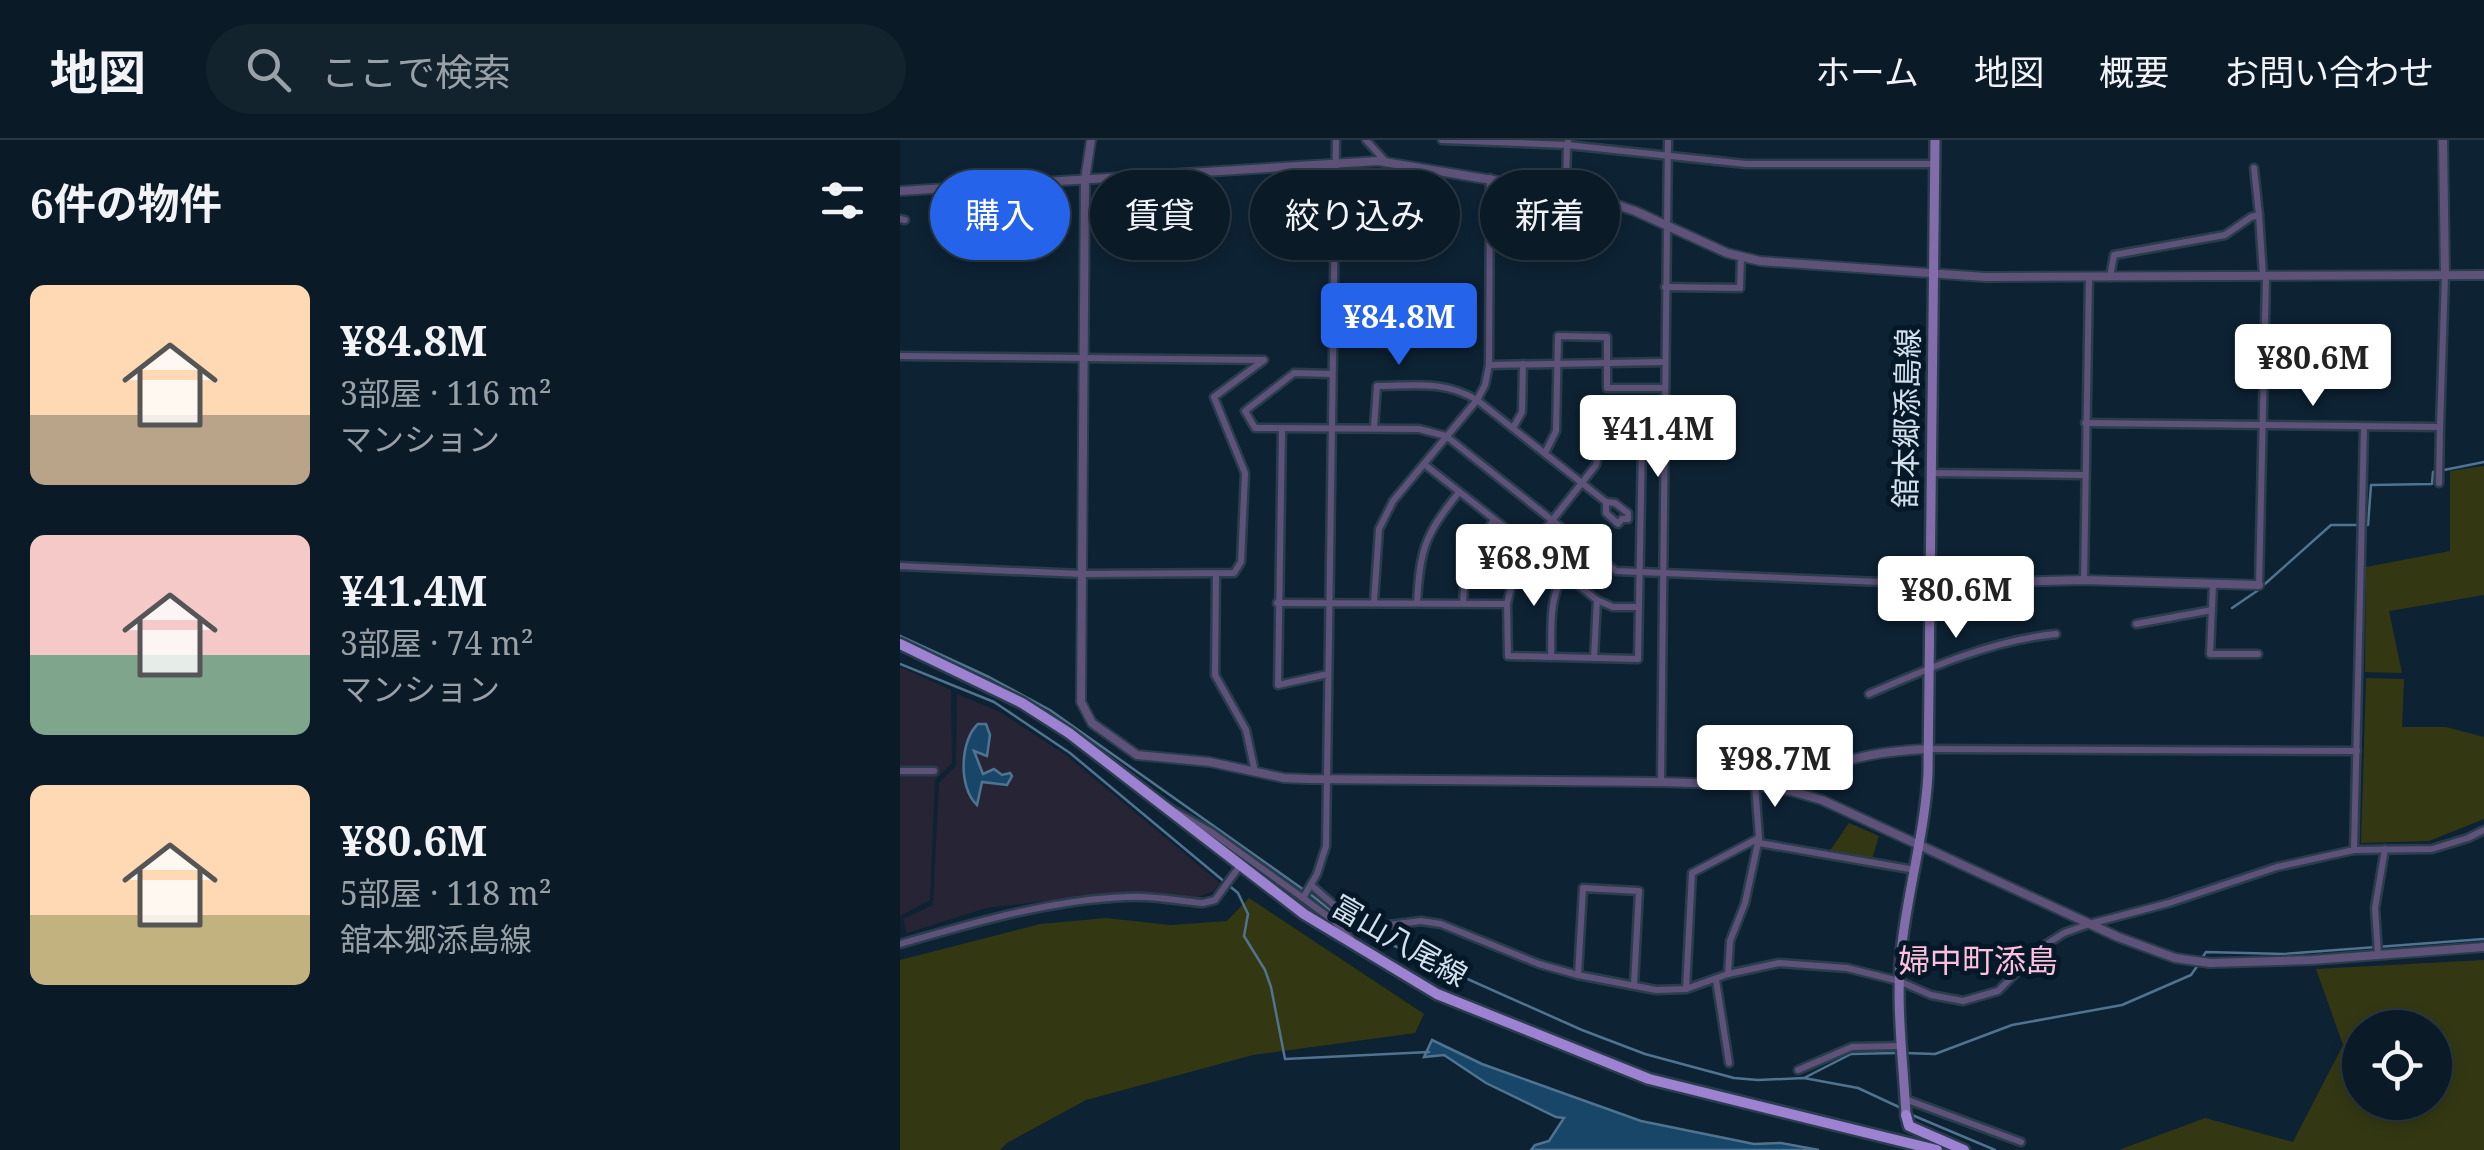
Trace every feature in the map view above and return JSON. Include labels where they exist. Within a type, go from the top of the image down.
[{"type":"main road","name":"舘本郷添島線","points":[[1906,1108],[1898,981],[1902,936],[1926,809],[1935,140]]},
{"type":"main road","name":"富山八尾線","points":[[900,644],[1022,702],[1069,733],[1239,867],[1353,945],[1469,1008],[1649,1079],[1936,1150]]},
{"type":"main road","points":[[1906,1108],[1908,1126],[1964,1150]]},
{"type":"street","points":[[1091,140],[1085,180],[1081,702],[1092,723],[1137,755],[1210,762],[1284,778],[1756,785],[1822,800],[2089,924],[2175,958],[2210,963],[2484,947]]},
{"type":"street","points":[[1307,892],[1326,846],[1336,140]]},
{"type":"street","points":[[1366,140],[1387,162]]},
{"type":"street","points":[[1442,140],[1595,144],[1746,164],[1935,164]]},
{"type":"street","points":[[1660,782],[1668,140]]},
{"type":"street","points":[[2439,484],[2445,275],[2443,140]]},
{"type":"street","points":[[1566,170],[1567,142]]},
{"type":"street","points":[[900,191],[1335,163],[1387,162],[1480,176]]},
{"type":"street","points":[[1332,374],[1294,373],[1245,411],[1255,428],[1418,428],[1446,436],[1616,570],[1928,584],[2084,580],[2259,585],[2265,276],[2254,168]]},
{"type":"street","points":[[1620,205],[1760,261],[1933,274],[2484,275]]},
{"type":"street","points":[[2110,277],[2114,255],[2225,235],[2251,216],[2259,215]]},
{"type":"street","points":[[1665,287],[1740,288],[1741,256]]},
{"type":"street","points":[[1374,602],[1379,530],[1394,501],[1478,400],[1489,365],[1490,260]]},
{"type":"street","points":[[2084,580],[2089,277]]},
{"type":"street","points":[[1545,453],[1556,431],[1558,336],[1607,336],[1607,388],[1664,388]]},
{"type":"street","points":[[900,356],[1264,360],[1214,397],[1245,473],[1247,490],[1241,562],[1234,573],[1082,574],[900,566]]},
{"type":"street","points":[[1489,365],[1664,362]]},
{"type":"street","points":[[1513,428],[1522,412],[1523,364]]},
{"type":"street","points":[[1374,427],[1377,386],[1445,385],[1478,400],[1606,502],[1614,502],[1628,514],[1628,519],[1639,519]]},
{"type":"street","points":[[2085,423],[2440,428]]},
{"type":"street","points":[[1282,428],[1278,686],[1328,674]]},
{"type":"street","points":[[2354,850],[2364,428]]},
{"type":"street","points":[[1642,441],[1638,659],[1508,656],[1506,604],[1516,566],[1596,464],[1602,440],[1664,440]]},
{"type":"street","points":[[1424,464],[1597,600],[1613,606],[1638,607]]},
{"type":"street","points":[[1930,473],[2083,475]]},
{"type":"street","points":[[1417,603],[1419,566],[1426,539],[1459,492]]},
{"type":"street","points":[[1464,603],[1468,564],[1494,520]]},
{"type":"street","points":[[1216,575],[1215,675],[1246,730],[1255,772]]},
{"type":"street","points":[[1551,658],[1552,605],[1564,575]]},
{"type":"street","points":[[2213,584],[2210,654],[2258,654]]},
{"type":"street","points":[[1594,658],[1597,600]]},
{"type":"street","points":[[1277,603],[1506,604]]},
{"type":"street","points":[[2136,624],[2212,610]]},
{"type":"street","points":[[1869,694],[1928,668],[2036,636],[2056,634]]},
{"type":"street","points":[[1791,791],[1805,778],[1882,751],[2357,751]]},
{"type":"street","points":[[900,771],[934,771]]},
{"type":"street","points":[[1728,974],[1730,942],[1745,902],[1759,840],[1756,785]]},
{"type":"street","points":[[1165,808],[1177,810],[1358,923],[1372,927],[1422,920],[1442,924],[1540,964],[1656,990],[1686,989],[1728,974],[1779,963],[1847,968],[1950,1000],[1980,998],[1998,991],[2042,947],[2089,924],[2278,868],[2354,850],[2432,849],[2484,830]]},
{"type":"street","points":[[1686,989],[1692,873],[1759,840],[1915,870]]},
{"type":"street","points":[[2378,954],[2375,908],[2386,850]]},
{"type":"street","points":[[900,944],[1060,905],[1127,896],[1203,904],[1214,900],[1239,867]]},
{"type":"street","points":[[1578,975],[1583,888],[1639,891],[1634,986]]},
{"type":"street","points":[[1307,892],[1349,935],[1353,945]]},
{"type":"street","points":[[1716,980],[1729,1063]]},
{"type":"street","points":[[1798,1070],[1852,1046],[1902,1046]]},
{"type":"street","points":[[1906,1108],[2020,1142]]},
{"type":"shaded area","points":[[900,667],[951,690],[952,763],[935,780],[930,900],[900,916]]},
{"type":"shaded area","points":[[957,694],[1000,712],[1067,756],[1220,883],[1214,891],[1192,899],[1124,892],[986,908],[907,933],[903,919],[933,905],[939,783],[956,766]]},
{"type":"green space","points":[[2484,466],[2484,595],[2389,611],[2402,673],[2365,672],[2366,567],[2450,551],[2450,471]]},
{"type":"green space","points":[[2366,678],[2404,679],[2402,727],[2446,727],[2484,737],[2484,819],[2429,841],[2361,843]]},
{"type":"green space","points":[[1849,823],[1879,836],[1872,859],[1829,852]]},
{"type":"green space","points":[[1249,898],[1424,1014],[1415,1033],[1253,1055],[1086,1100],[1000,1150],[900,1150],[900,960],[1040,924],[1106,918],[1170,925],[1227,921]]},
{"type":"green space","points":[[2484,960],[2484,1150],[2119,1150],[2205,1118],[2293,1142],[2342,1047],[2342,1120],[2452,1120],[2452,1010],[2342,1010],[2342,1042],[2316,969]]},
{"type":"water","points":[[978,724],[986,724],[990,735],[987,756],[974,751],[983,774],[994,769],[1012,776],[1007,785],[982,782],[977,805],[967,787],[964,764],[968,741]]},
{"type":"water","points":[[1432,1040],[1482,1064],[1641,1121],[1754,1144],[1781,1143],[1819,1150],[1531,1150],[1549,1141],[1564,1118],[1486,1083],[1444,1055],[1424,1057]]},
{"type":"waterway","points":[[2444,470],[2484,462]]},
{"type":"waterway","points":[[2232,608],[2257,591],[2331,525],[2368,525],[2371,485],[2432,484],[2436,471]]},
{"type":"waterway","points":[[900,636],[1050,710],[1304,890]]},
{"type":"waterway","points":[[900,664],[994,702],[1070,753],[1238,893],[1248,914],[1244,936],[1271,987],[1285,1059],[1429,1052]]},
{"type":"waterway","points":[[1310,894],[1348,924],[1582,1030],[1645,1054],[1734,1078],[1804,1078],[1858,1088],[1901,1108]]},
{"type":"waterway","points":[[2202,958],[2206,952],[2284,954],[2484,939]]},
{"type":"waterway","points":[[1905,1053],[1935,1054],[2012,1025],[2122,1005],[2191,975],[2198,965]]},
{"type":"waterway","points":[[1806,1077],[1851,1054],[1897,1053]]},
{"type":"waterway","points":[[1912,1115],[1995,1150]]},
{"type":"district","name":"婦中町添島","points":[[1978,959]]}]
